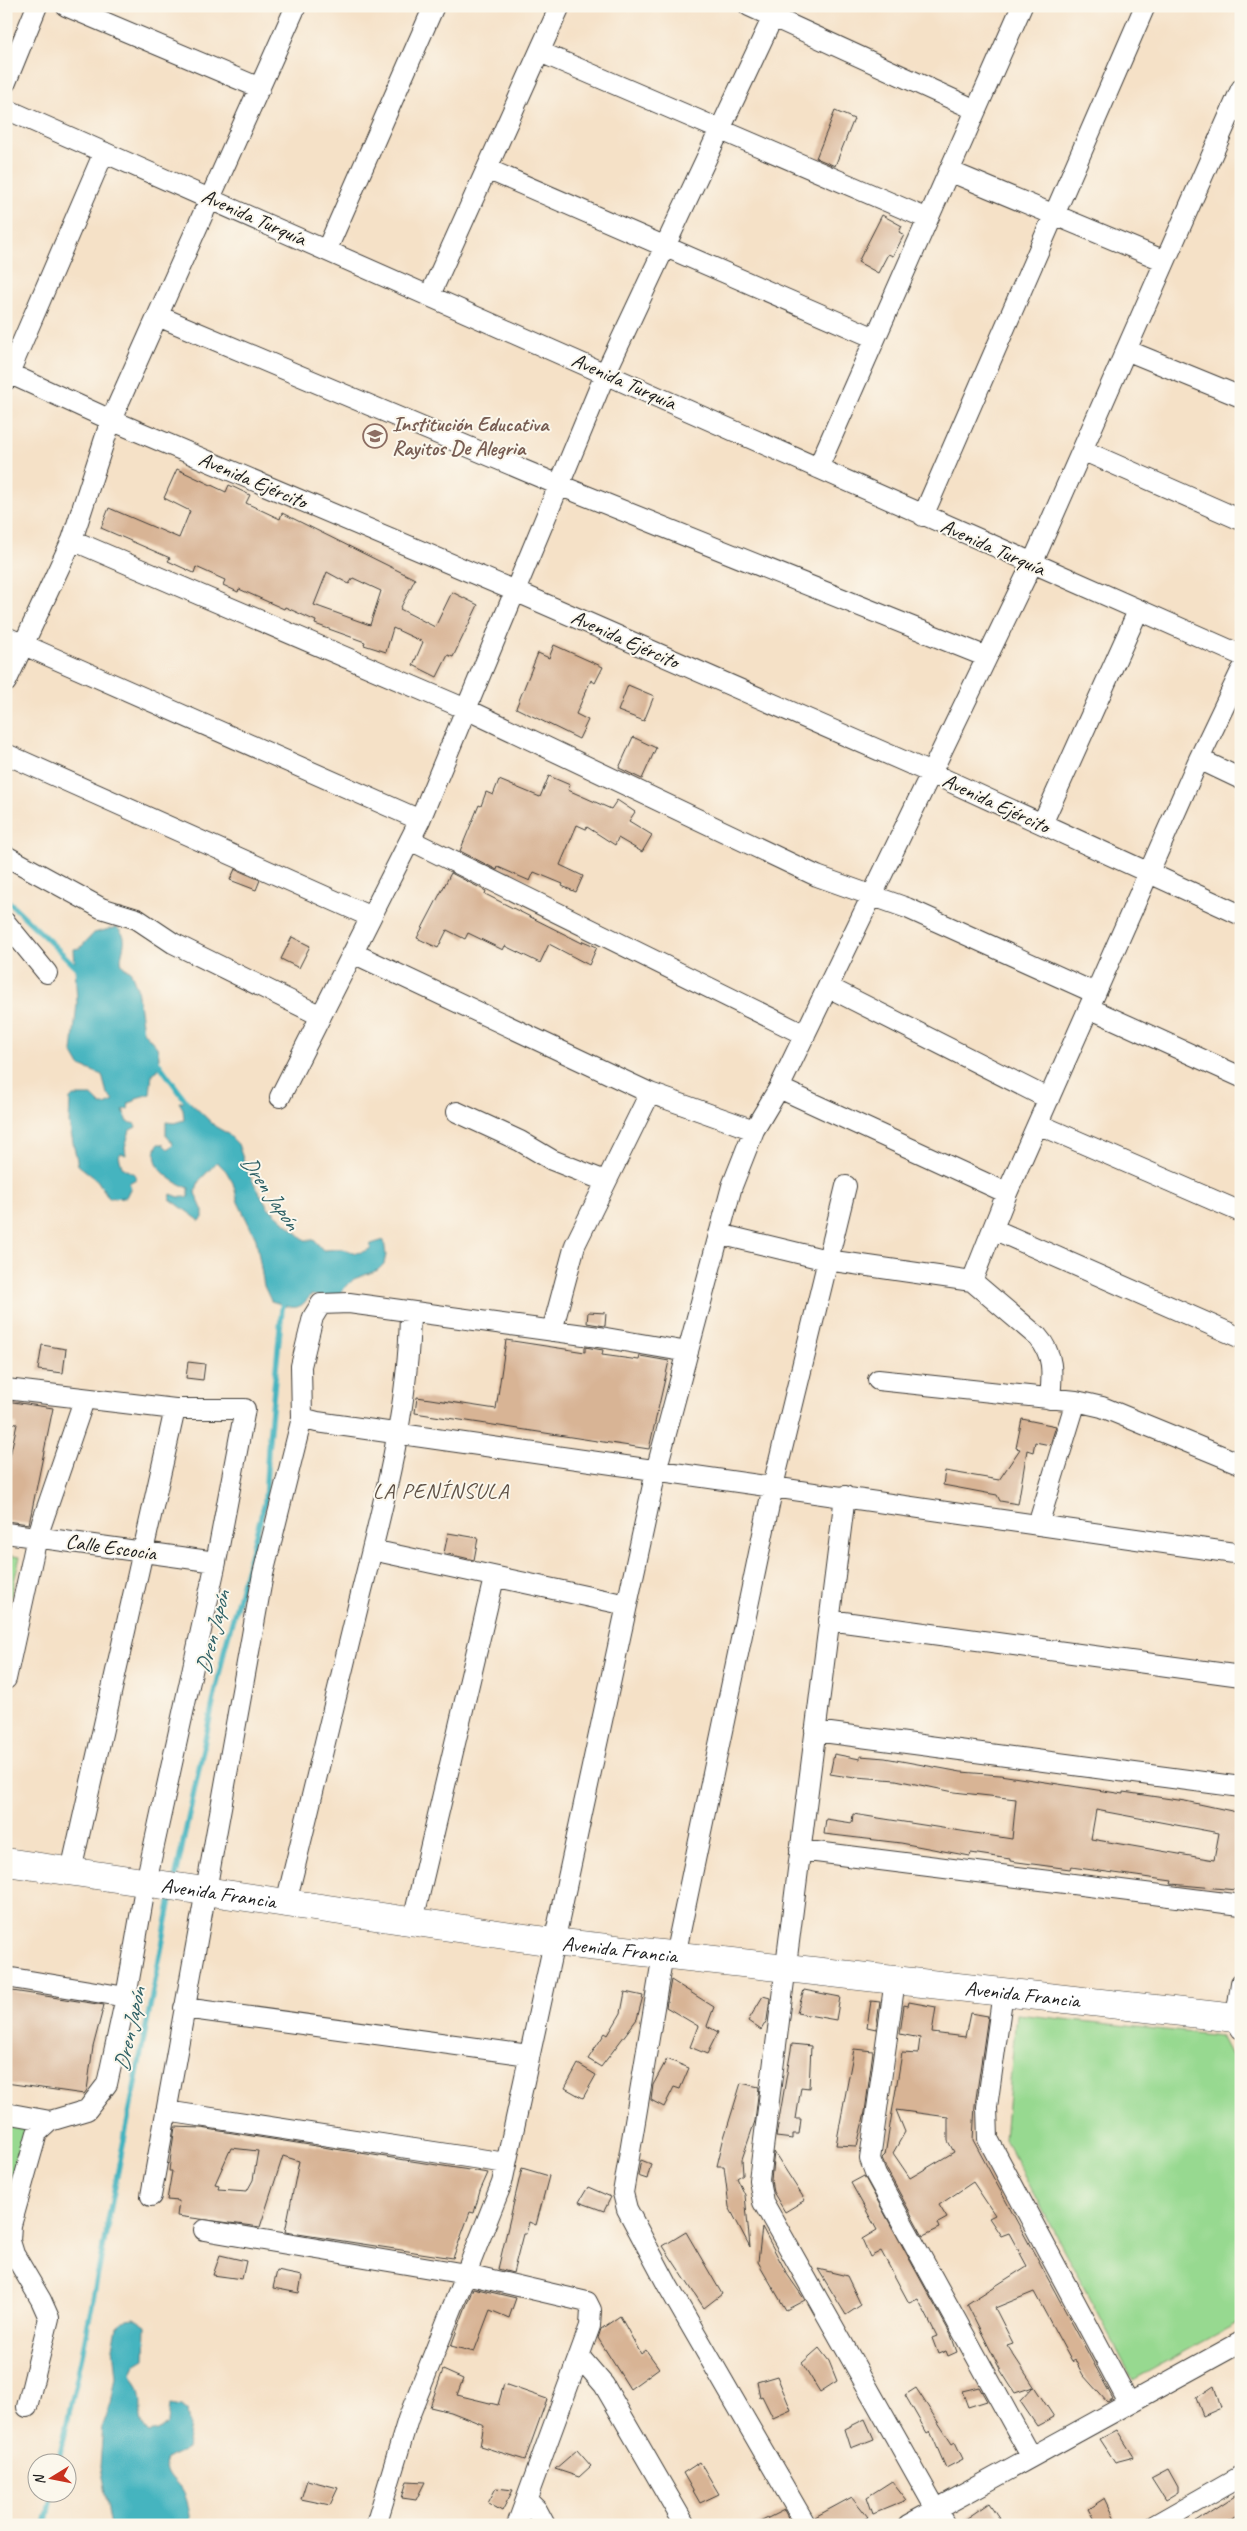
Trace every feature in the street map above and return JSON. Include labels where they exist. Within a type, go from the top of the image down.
[{"type":"street","points":[[6,82],[37,6]]},
{"type":"street","points":[[66,6],[260,88]]},
{"type":"street","points":[[6,682],[72,540],[111,420],[296,6]]},
{"type":"street","points":[[327,249],[434,6]]},
{"type":"street","points":[[430,295],[560,6]]},
{"type":"street","points":[[749,6],[775,11],[976,110]]},
{"type":"street","points":[[818,468],[1022,6]]},
{"type":"street","points":[[924,516],[1145,6]]},
{"type":"street","points":[[280,1097],[420,820],[606,372],[775,11]]},
{"type":"street","points":[[540,52],[928,219]]},
{"type":"street","points":[[376,2525],[408,2419],[502,2183],[656,1471],[732,1186],[754,1130],[779,1088],[1032,564],[1241,89]]},
{"type":"street","name":"Avenida Turquía","points":[[6,109],[606,372],[924,516],[1241,655]]},
{"type":"street","points":[[7,375],[104,152]]},
{"type":"street","points":[[487,169],[875,338]]},
{"type":"street","points":[[949,171],[1165,261]]},
{"type":"street","points":[[158,316],[559,485],[987,657]]},
{"type":"street","points":[[1126,350],[1239,390]]},
{"type":"street","name":"Avenida Ejército","points":[[7,375],[515,591],[931,773],[1241,915]]},
{"type":"street","points":[[1082,450],[1241,520]]},
{"type":"street","points":[[72,540],[466,709],[817,876],[908,908],[1241,1077]]},
{"type":"street","points":[[1042,824],[1138,610]]},
{"type":"street","points":[[6,636],[420,820]]},
{"type":"street","points":[[972,1282],[1007,1193],[1199,759],[1241,671]]},
{"type":"street","points":[[6,754],[371,917]]},
{"type":"street","points":[[1199,759],[1241,778]]},
{"type":"street","points":[[410,840],[805,1035]]},
{"type":"street","points":[[6,856],[101,908],[137,919],[173,943],[321,1016]]},
{"type":"street","points":[[6,923],[47,973]]},
{"type":"street","points":[[353,953],[650,1093],[754,1130]]},
{"type":"street","points":[[828,987],[1049,1099]]},
{"type":"street","points":[[779,1088],[1007,1193]]},
{"type":"street","points":[[552,1331],[575,1245],[650,1093]]},
{"type":"street","points":[[457,1112],[520,1141],[552,1160],[605,1181]]},
{"type":"street","points":[[1038,1124],[1241,1212]]},
{"type":"street","points":[[806,2525],[668,2286],[627,2209],[623,2194],[669,1955],[774,1486],[846,1186]]},
{"type":"street","points":[[993,1229],[1241,1338]]},
{"type":"street","points":[[719,1234],[827,1260],[972,1282],[1038,1337],[1046,1347],[1052,1364],[1050,1399]]},
{"type":"street","points":[[151,2196],[184,2008],[199,1890],[263,1574],[302,1418],[301,1366],[312,1317],[321,1304],[349,1303],[688,1352]]},
{"type":"street","points":[[286,1903],[372,1550],[397,1434],[410,1354],[410,1312]]},
{"type":"street","points":[[878,1380],[1076,1401],[1102,1407],[1241,1464]]},
{"type":"street","points":[[6,1389],[84,1400],[175,1409],[245,1409],[151,1883],[107,2084],[88,2110],[50,2121],[36,2133],[11,2225],[10,2241],[14,2254],[41,2300],[49,2318],[27,2407]]},
{"type":"street","points":[[6,1679],[37,1538],[84,1400]]},
{"type":"street","points":[[1038,1524],[1076,1401]]},
{"type":"street","points":[[70,1871],[175,1409]]},
{"type":"street","points":[[302,1418],[397,1434],[845,1496],[1241,1554]]},
{"type":"street","points":[[845,1496],[759,2180],[763,2202],[941,2516]]},
{"type":"street","name":"Calle Escocia","points":[[6,1533],[216,1562]]},
{"type":"street","points":[[372,1550],[494,1578],[627,1605]]},
{"type":"street","points":[[413,1922],[494,1578]]},
{"type":"street","points":[[829,1620],[1241,1676]]},
{"type":"street","points":[[815,1731],[1241,1787]]},
{"type":"street","points":[[800,1850],[1241,1904]]},
{"type":"street","name":"Avenida Francia","points":[[6,1862],[553,1942],[1004,1992],[1238,2023]]},
{"type":"street","points":[[6,1977],[126,1997]]},
{"type":"street","points":[[895,1980],[870,2159],[876,2175],[1031,2456]]},
{"type":"street","points":[[1238,2023],[1241,1983]]},
{"type":"street","points":[[1004,1992],[987,2107],[988,2139],[1129,2403]]},
{"type":"street","points":[[184,2008],[529,2054]]},
{"type":"street","points":[[166,2111],[506,2163]]},
{"type":"street","points":[[6,2113],[50,2121]]},
{"type":"street","points":[[204,2230],[466,2274],[587,2302],[591,2310],[590,2326],[517,2525]]},
{"type":"street","points":[[908,2525],[941,2516],[1031,2456],[1241,2342]]},
{"type":"street","points":[[579,2356],[604,2385],[685,2525]]},
{"type":"street","points":[[1156,2525],[1241,2476]]},
{"type":"street","points":[[527,2500],[537,2510],[545,2525]]},
{"type":"green space","points":[[6,1555],[20,1557],[6,1616]]},
{"type":"green space","points":[[1016,2014],[1221,2036],[1241,2075],[1241,2321],[1133,2380],[1005,2139]]},
{"type":"green space","points":[[6,2124],[28,2129],[15,2188],[6,2186]]},
{"type":"water","points":[[117,927],[124,938],[121,957],[122,965],[130,970],[137,988],[143,1031],[157,1047],[159,1056],[158,1070],[152,1074],[150,1094],[136,1098],[135,1101],[129,1103],[128,1109],[123,1110],[128,1122],[135,1124],[136,1127],[130,1130],[125,1147],[126,1155],[121,1153],[119,1156],[122,1167],[135,1174],[136,1179],[129,1183],[131,1187],[126,1197],[109,1198],[97,1180],[78,1165],[69,1124],[70,1099],[73,1096],[92,1096],[101,1105],[114,1101],[107,1094],[102,1075],[80,1066],[72,1052],[77,1003],[74,949],[80,948],[94,933]]},
{"type":"water","points":[[179,1102],[191,1103],[216,1127],[227,1133],[238,1144],[248,1173],[268,1207],[305,1240],[314,1240],[323,1250],[344,1249],[356,1253],[370,1249],[371,1244],[384,1240],[386,1255],[384,1264],[378,1270],[354,1279],[337,1296],[327,1298],[311,1295],[298,1307],[289,1307],[271,1301],[264,1286],[256,1239],[238,1202],[233,1183],[226,1171],[217,1162],[199,1181],[195,1193],[203,1211],[203,1218],[200,1221],[170,1199],[171,1194],[179,1197],[189,1197],[189,1188],[175,1182],[163,1172],[158,1166],[155,1152],[158,1144],[163,1144],[168,1149],[173,1144],[166,1135],[166,1122],[174,1123],[184,1120],[183,1109]]},
{"type":"water","points":[[134,2318],[146,2326],[145,2359],[135,2365],[131,2373],[138,2387],[141,2401],[141,2420],[145,2429],[149,2433],[158,2431],[168,2423],[170,2404],[182,2406],[188,2411],[190,2425],[186,2449],[165,2461],[168,2473],[185,2495],[191,2525],[111,2525],[100,2467],[103,2425],[111,2404],[116,2377],[113,2347],[117,2327],[127,2319]]},
{"type":"building","points":[[835,111],[854,119],[835,166],[816,158]]},
{"type":"building","points":[[882,215],[902,226],[899,232],[904,235],[893,256],[888,254],[878,273],[858,262]]},
{"type":"building","points":[[177,469],[226,492],[229,485],[250,495],[246,503],[280,519],[282,513],[415,579],[400,609],[435,627],[452,592],[478,605],[453,657],[448,655],[437,677],[413,665],[423,642],[393,628],[386,652],[364,645],[365,642],[315,624],[316,621],[285,607],[284,609],[239,589],[238,592],[223,585],[225,580],[196,567],[194,573],[168,561],[170,558],[101,528],[109,508],[179,538],[190,511],[164,498]],"holes":[[[327,572],[349,584],[353,578],[381,591],[370,625],[314,605]]]},
{"type":"building","points":[[554,645],[603,667],[595,683],[591,680],[576,714],[588,720],[579,739],[516,708],[538,653],[549,658]]},
{"type":"building","points":[[628,685],[654,696],[644,721],[618,711]]},
{"type":"building","points":[[633,737],[656,748],[642,779],[619,768]]},
{"type":"building","points":[[549,776],[570,785],[568,790],[611,809],[617,800],[635,812],[629,821],[652,835],[642,852],[618,838],[615,845],[587,827],[586,829],[577,825],[560,865],[583,876],[576,892],[562,886],[563,884],[534,872],[530,881],[498,867],[497,870],[460,851],[486,792],[493,795],[499,780],[540,797]]},
{"type":"building","points":[[235,869],[260,880],[256,890],[230,880]]},
{"type":"building","points":[[451,873],[486,891],[485,894],[582,943],[583,941],[597,947],[589,965],[549,944],[540,963],[505,946],[503,950],[468,933],[465,939],[447,930],[438,948],[417,938]]},
{"type":"building","points":[[292,937],[310,946],[299,968],[281,959]]},
{"type":"building","points":[[588,1312],[606,1313],[605,1326],[587,1323]]},
{"type":"building","points":[[506,1340],[585,1352],[585,1347],[603,1350],[602,1355],[639,1360],[640,1356],[669,1361],[649,1449],[415,1413],[417,1397],[496,1409]]},
{"type":"building","points":[[42,1345],[66,1349],[63,1373],[38,1370]]},
{"type":"building","points":[[188,1362],[205,1364],[203,1380],[186,1378]]},
{"type":"building","points":[[6,1401],[53,1408],[29,1524],[6,1521],[6,1474],[17,1424],[6,1422]]},
{"type":"building","points":[[1022,1419],[1056,1426],[1050,1445],[1035,1442],[1033,1452],[1027,1450],[1018,1504],[1000,1501],[997,1495],[943,1485],[945,1471],[999,1480],[1020,1449],[1016,1448]]},
{"type":"building","points":[[448,1533],[478,1538],[474,1560],[444,1553]]},
{"type":"building","points":[[834,1754],[860,1759],[860,1756],[885,1758],[961,1772],[1000,1775],[1123,1794],[1123,1792],[1185,1801],[1241,1813],[1241,1846],[1236,1890],[1171,1884],[1172,1881],[1071,1867],[1070,1869],[1010,1861],[1010,1859],[971,1853],[970,1856],[901,1843],[824,1834],[826,1819],[852,1823],[853,1814],[1012,1839],[1016,1799],[954,1792],[896,1780],[855,1778],[830,1774]],"holes":[[[1096,1810],[1219,1833],[1214,1860],[1091,1839]]]},
{"type":"building","points":[[671,1980],[714,2007],[707,2026],[718,2032],[707,2054],[690,2047],[698,2026],[666,2007]]},
{"type":"building","points":[[6,1990],[104,2005],[93,2047],[87,2090],[84,2094],[6,2083]]},
{"type":"building","points":[[804,1990],[840,1997],[836,2020],[797,2013]]},
{"type":"building","points":[[625,1992],[643,1996],[637,2019],[601,2067],[588,2059],[605,2033],[608,2035],[621,2013]]},
{"type":"building","points":[[763,1996],[770,1998],[767,2020],[761,2030],[748,2021]]},
{"type":"building","points":[[871,2001],[880,2002],[876,2029],[867,2027]]},
{"type":"building","points":[[909,2002],[936,2007],[932,2033],[965,2037],[970,2013],[988,2016],[975,2105],[973,2140],[1113,2399],[1107,2402],[1083,2375],[1075,2360],[1072,2362],[1034,2292],[995,2308],[1013,2343],[1007,2345],[1054,2417],[1037,2426],[1020,2401],[1033,2387],[1015,2393],[1001,2371],[967,2304],[1027,2266],[1009,2233],[1001,2236],[989,2218],[995,2215],[973,2182],[939,2205],[947,2218],[938,2223],[940,2228],[923,2236],[887,2170],[882,2158],[885,2155],[902,2053],[918,2054],[920,2038],[900,2034],[904,2005],[908,2006]],"holes":[[[896,2110],[948,2117],[948,2141],[954,2152],[910,2178],[893,2153],[905,2132]]]},
{"type":"building","points":[[792,2044],[811,2046],[809,2088],[801,2087],[796,2119],[801,2119],[799,2134],[793,2134],[793,2139],[776,2137]]},
{"type":"building","points":[[854,2049],[873,2051],[865,2112],[857,2146],[836,2145]]},
{"type":"building","points":[[667,2059],[689,2068],[680,2089],[674,2087],[664,2107],[651,2100],[653,2085]]},
{"type":"building","points":[[578,2064],[596,2075],[583,2098],[565,2088]]},
{"type":"building","points":[[741,2083],[759,2087],[755,2121],[742,2159],[743,2174],[737,2178],[745,2195],[750,2247],[729,2207],[724,2166],[717,2166]]},
{"type":"building","points":[[175,2127],[201,2128],[488,2173],[480,2191],[474,2213],[470,2212],[453,2258],[285,2232],[299,2161],[283,2156],[260,2227],[177,2216],[179,2201],[167,2200],[172,2171],[169,2171]],"holes":[[[231,2148],[258,2151],[253,2180],[247,2191],[218,2189],[219,2185],[215,2184]]]},
{"type":"building","points":[[774,2152],[805,2200],[785,2212],[773,2192],[771,2180]]},
{"type":"building","points":[[641,2160],[651,2164],[647,2179],[638,2176]]},
{"type":"building","points":[[522,2168],[549,2176],[536,2225],[529,2222],[526,2234],[523,2234],[513,2273],[498,2269]]},
{"type":"building","points":[[864,2176],[951,2335],[957,2352],[948,2356],[946,2351],[938,2354],[932,2338],[937,2336],[918,2299],[909,2303],[881,2251],[870,2257],[862,2239],[877,2230],[851,2183]]},
{"type":"building","points":[[588,2187],[611,2197],[604,2211],[579,2202]]},
{"type":"building","points":[[762,2227],[787,2274],[805,2300],[786,2310],[758,2262]]},
{"type":"building","points":[[686,2232],[722,2294],[704,2308],[663,2246]]},
{"type":"building","points":[[220,2255],[246,2261],[242,2279],[213,2275]]},
{"type":"building","points":[[818,2269],[847,2276],[861,2305],[846,2315]]},
{"type":"building","points":[[277,2271],[302,2276],[299,2293],[273,2288]]},
{"type":"building","points":[[473,2288],[516,2298],[509,2318],[490,2310],[474,2352],[451,2346]]},
{"type":"building","points":[[620,2316],[641,2354],[646,2350],[659,2368],[630,2389],[598,2338],[601,2329]]},
{"type":"building","points":[[819,2348],[829,2361],[837,2381],[820,2392],[802,2363]]},
{"type":"building","points":[[443,2370],[463,2379],[457,2395],[498,2405],[504,2384],[547,2399],[525,2460],[480,2446],[484,2425],[451,2412],[430,2407]]},
{"type":"building","points":[[777,2376],[791,2410],[773,2418],[762,2396],[760,2397],[757,2382]]},
{"type":"building","points":[[1214,2386],[1221,2408],[1203,2416],[1196,2398]]},
{"type":"building","points":[[979,2387],[987,2401],[968,2407],[962,2391]]},
{"type":"building","points":[[916,2388],[952,2444],[955,2442],[963,2459],[946,2468],[930,2431],[927,2433],[905,2395]]},
{"type":"building","points":[[865,2419],[874,2439],[851,2448],[845,2429]]},
{"type":"building","points":[[1117,2430],[1134,2457],[1115,2462],[1100,2439]]},
{"type":"building","points":[[577,2450],[591,2466],[579,2477],[555,2469]]},
{"type":"building","points":[[700,2462],[719,2494],[700,2503],[683,2473]]},
{"type":"building","points":[[1168,2469],[1178,2487],[1178,2492],[1165,2500],[1151,2478]]},
{"type":"building","points":[[307,2480],[338,2488],[330,2505],[301,2499]]},
{"type":"building","points":[[407,2481],[425,2482],[416,2500],[402,2498]]},
{"type":"building","points":[[892,2481],[907,2500],[873,2514],[867,2497]]},
{"type":"building","points":[[496,2488],[513,2490],[502,2511],[488,2503]]},
{"type":"building","points":[[1241,2492],[1241,2514],[1223,2525],[1191,2525]]},
{"type":"building","points":[[852,2497],[868,2517],[853,2525],[818,2525],[815,2517]]},
{"type":"building","points":[[1105,2498],[1118,2525],[1097,2525],[1088,2509]]},
{"type":"building","points":[[989,2503],[1004,2525],[957,2525]]},
{"type":"building","points":[[784,2510],[792,2525],[754,2525]]},
{"type":"waterway","name":"Dren Japón","points":[[6,899],[80,971]]},
{"type":"waterway","name":"Dren Japón","points":[[154,1057],[191,1108]]},
{"type":"waterway","name":"Dren Japón","points":[[175,1880],[225,1647],[265,1502],[268,1449],[283,1299]]},
{"type":"waterway","name":"Dren Japón","points":[[60,2454],[82,2355],[172,1894]]},
{"type":"waterway","name":"Dren Japón","points":[[45,2525],[50,2504]]},
{"type":"place","name":"Institución Educativa Rayitos De Alegria","points":[[375,436]]},
{"type":"district","name":"LA PENÍNSULA","points":[[441,1490]]}]
